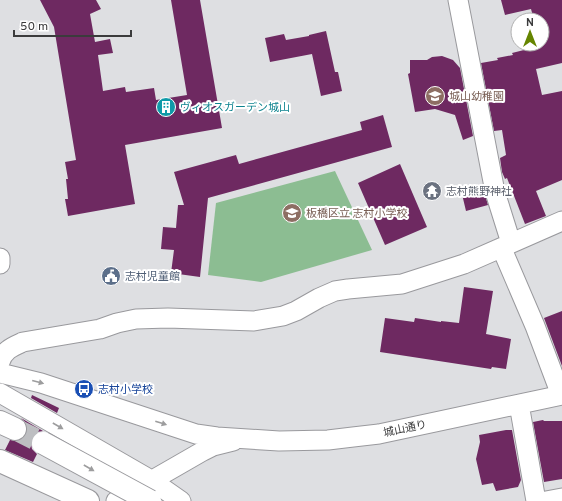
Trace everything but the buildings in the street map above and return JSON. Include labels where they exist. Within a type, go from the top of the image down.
[{"type":"highway","points":[[43,443],[151,491]]},
{"type":"highway","points":[[0,461],[88,501]]},
{"type":"street","points":[[458,0],[506,246],[562,395]]},
{"type":"street","points":[[0,362],[4,353],[11,347],[23,342],[100,329],[117,323],[136,319],[168,318],[254,321],[283,316],[335,291],[402,284],[464,264],[562,221]]},
{"type":"street","points":[[0,258],[0,264]]},
{"type":"street","points":[[0,373],[41,383],[196,434],[246,439]]},
{"type":"street","points":[[0,392],[151,491],[180,501]]},
{"type":"street","name":"城山通り","points":[[246,439],[328,440],[360,437],[562,395]]},
{"type":"street","points":[[519,404],[536,501]]},
{"type":"street","points":[[116,501],[151,491],[213,446],[234,440],[246,439]]},
{"type":"street","points":[[0,471],[68,501]]},
{"type":"street","points":[[546,501],[562,498]]},
{"type":"green space","points":[[335,171],[372,250],[261,282],[208,275],[216,203]]},
{"type":"tunnel","points":[[15,429],[43,443]]},
{"type":"place","name":"城山幼稚園","points":[[435,96]]},
{"type":"place","name":"ヴィオスガーデン城山","points":[[166,107]]},
{"type":"place","name":"志村熊野神社","points":[[432,191]]},
{"type":"place","name":"板橋区立 志村小学校","points":[[292,213]]},
{"type":"place","name":"志村児童館","points":[[111,276]]},
{"type":"place","name":"志村小学校","points":[[84,389]]}]
